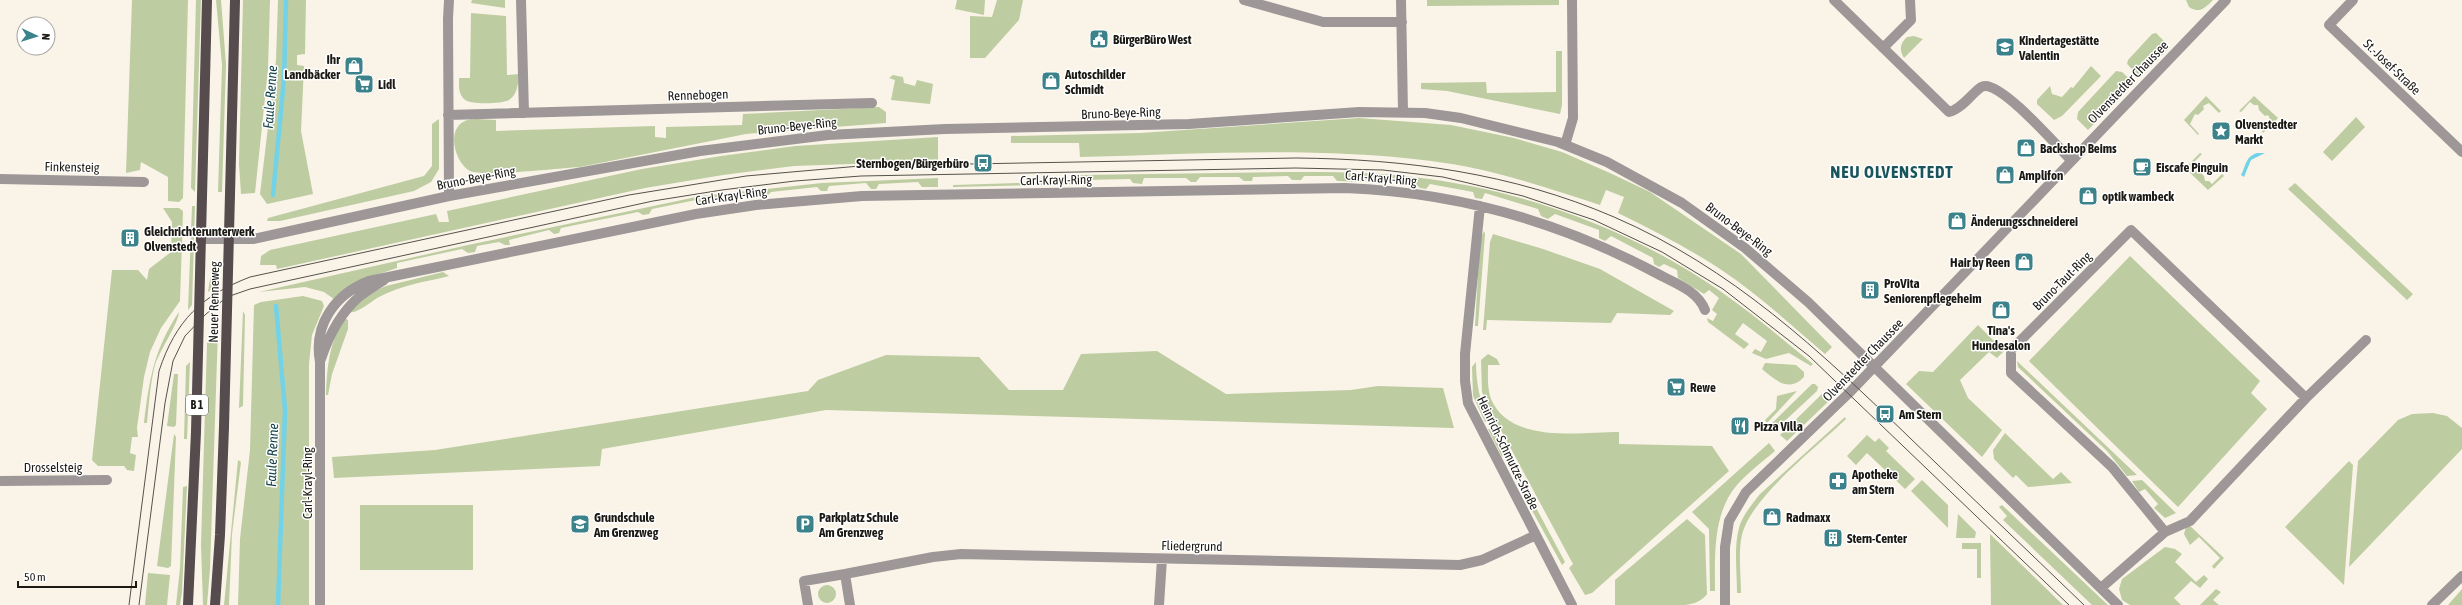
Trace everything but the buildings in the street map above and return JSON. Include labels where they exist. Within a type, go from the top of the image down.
[{"type":"main road","name":"Neuer Renneweg","points":[[188,605],[192,544],[202,239],[207,0]]},
{"type":"main road","name":"Neuer Renneweg","points":[[215,605],[221,520],[234,0]]},
{"type":"street","points":[[448,196],[449,0]]},
{"type":"street","points":[[521,0],[524,113]]},
{"type":"street","points":[[1244,0],[1323,22],[1402,22]]},
{"type":"street","points":[[1401,0],[1403,112]]},
{"type":"street","points":[[1565,145],[1573,118],[1572,0]]},
{"type":"street","points":[[1834,0],[1949,112],[1959,110],[1979,88],[1985,86],[2002,91],[2071,160]]},
{"type":"street","points":[[1883,48],[1911,20],[1910,0]]},
{"type":"street","name":"Olvenstedter Chaussee","points":[[1725,605],[1725,547],[1729,521],[1737,503],[1755,482],[1835,407],[1874,367],[2226,0]]},
{"type":"street","name":"St.-Josef-Straße","points":[[2353,0],[2328,25],[2462,152]]},
{"type":"street","name":"Rennebogen","points":[[448,115],[872,103]]},
{"type":"street","name":"Bruno-Beye-Ring","points":[[202,239],[229,239],[268,236],[448,196],[700,151],[828,135],[945,129],[1189,124],[1314,113],[1403,112],[1461,118],[1565,145],[1636,177],[1704,218],[1782,278],[1874,367]]},
{"type":"street","name":"Finkensteig","points":[[0,178],[144,182]]},
{"type":"street","name":"Carl-Krayl-Ring","points":[[320,605],[320,362],[335,325],[344,312],[361,295],[386,278],[696,214],[756,205],[862,196],[1344,188],[1408,193],[1480,206],[1529,219],[1597,245],[1649,269],[1695,295],[1705,310]]},
{"type":"street","name":"Heinrich-Schmutze-Straße","points":[[1480,206],[1465,354],[1467,398],[1474,418],[1534,536],[1572,605]]},
{"type":"street","name":"Bruno-Taut-Ring","points":[[2166,532],[2112,467],[2011,373],[2011,350],[2131,230],[2306,398]]},
{"type":"street","points":[[2101,588],[2166,532],[2190,521],[2306,398],[2366,340]]},
{"type":"street","points":[[1874,367],[2118,605]]},
{"type":"street","name":"Drosselsteig","points":[[0,481],[107,480]]},
{"type":"street","name":"Fliedergrund","points":[[808,605],[804,582],[933,557],[961,554],[1460,565],[1482,560],[1534,536]]},
{"type":"street","points":[[1159,605],[1162,559]]},
{"type":"street","points":[[845,574],[850,605]]},
{"type":"street","points":[[2432,605],[2462,576]]},
{"type":"green space","points":[[132,0],[188,0],[183,198],[179,202],[168,201],[168,177],[141,162],[140,170],[126,173]]},
{"type":"green space","points":[[196,0],[201,0],[195,192],[191,188]]},
{"type":"green space","points":[[216,0],[221,0],[226,65],[222,192],[218,192],[222,65]]},
{"type":"green space","points":[[243,0],[270,0],[268,69],[255,193],[241,194],[239,164]]},
{"type":"green space","points":[[278,0],[306,0],[305,54],[297,55],[297,65],[304,66],[301,131],[313,194],[267,204],[260,194],[276,60]]},
{"type":"green space","points":[[472,0],[505,0],[505,8],[471,3]]},
{"type":"green space","points":[[957,0],[985,0],[984,15],[955,9]]},
{"type":"green space","points":[[997,0],[1023,0],[1019,20],[985,58],[970,58],[970,16],[992,17]]},
{"type":"green space","points":[[1427,0],[1559,0],[1559,5],[1427,6]]},
{"type":"green space","points":[[2186,0],[2213,0],[2205,8],[2196,10],[2189,7]]},
{"type":"green space","points":[[471,13],[506,16],[507,75],[519,74],[516,92],[509,100],[479,103],[467,101],[461,94],[459,89],[459,78],[470,78]]},
{"type":"green space","points":[[2156,33],[2170,47],[2140,77],[2127,64],[2128,60],[2152,34]]},
{"type":"green space","points":[[1914,36],[1923,39],[1904,58],[1901,52],[1902,44],[1907,37]]},
{"type":"green space","points":[[1556,51],[1562,51],[1562,105],[1560,114],[1447,91],[1421,89],[1421,83],[1486,82],[1487,93],[1556,92]]},
{"type":"green space","points":[[2091,66],[2101,76],[2062,116],[2054,120],[2037,104],[2037,100],[2050,86],[2052,94],[2062,97],[2071,87],[2073,88]]},
{"type":"green space","points":[[2116,71],[2122,72],[2134,83],[2088,130],[2077,119],[2078,112]]},
{"type":"green space","points":[[893,75],[903,77],[904,83],[915,86],[917,80],[933,84],[930,104],[891,100],[895,80],[889,78]]},
{"type":"green space","points":[[2206,96],[2221,111],[2219,113],[2209,103],[2203,106],[2204,109],[2198,115],[2195,114],[2190,124],[2199,134],[2198,135],[2184,120]]},
{"type":"green space","points":[[2254,96],[2278,118],[2263,133],[2262,131],[2271,121],[2268,115],[2265,116],[2259,110],[2258,105],[2254,105],[2250,102],[2241,112],[2239,111]]},
{"type":"green space","points":[[879,107],[886,112],[886,123],[746,134],[580,167],[505,173],[477,173],[470,171],[465,167],[457,155],[454,140],[458,127],[466,120],[474,119],[496,120],[496,131],[655,126],[655,137],[666,138],[666,127],[742,125],[743,114]]},
{"type":"green space","points":[[2356,117],[2365,127],[2332,161],[2323,152]]},
{"type":"green space","points":[[1359,118],[1451,125],[1514,138],[1562,152],[1650,192],[1741,254],[1832,347],[1825,354],[1761,299],[1720,269],[1670,240],[1618,213],[1624,197],[1606,190],[1600,205],[1517,179],[1474,168],[1387,156],[1300,152],[1256,152],[1080,157],[1079,143],[1011,143],[1011,136],[1140,133]]},
{"type":"green space","points":[[439,119],[439,169],[431,182],[414,191],[280,221],[267,221],[268,218],[424,176],[432,166],[432,124]]},
{"type":"green space","points":[[938,137],[938,161],[794,166],[723,175],[645,188],[277,269],[276,265],[260,265],[261,256],[270,250],[436,214],[439,222],[449,222],[447,211],[642,169],[795,146]]},
{"type":"green space","points":[[2200,153],[2202,154],[2192,164],[2195,171],[2198,170],[2204,176],[2205,181],[2209,181],[2212,184],[2222,174],[2224,176],[2208,190],[2185,168]]},
{"type":"green space","points":[[1292,172],[1383,174],[1454,183],[1494,191],[1574,215],[1650,249],[1686,269],[1744,308],[1813,364],[1811,366],[1789,353],[1766,359],[1752,353],[1755,349],[1761,352],[1767,341],[1743,323],[1735,334],[1749,344],[1744,349],[1708,322],[1707,318],[1713,321],[1717,314],[1712,310],[1719,298],[1709,290],[1704,294],[1678,278],[1677,270],[1664,264],[1659,267],[1654,264],[1653,258],[1611,236],[1605,241],[1599,238],[1599,230],[1555,214],[1548,219],[1541,216],[1538,209],[1485,193],[1482,199],[1475,198],[1473,192],[1430,184],[1426,189],[1420,188],[1413,181],[1369,177],[1364,182],[1337,181],[1333,176],[1304,176],[1301,180],[1292,180],[1288,176],[1253,177],[1252,181],[1244,181],[1239,177],[1200,177],[1196,182],[1191,182],[1186,178],[1144,178],[1142,184],[1133,183],[1130,179],[1084,180],[1081,184],[953,187],[953,185],[1079,181],[1080,175]]},
{"type":"green space","points":[[938,178],[938,187],[922,187],[918,182],[879,184],[876,189],[871,189],[866,183],[829,186],[827,191],[821,191],[817,187],[771,192],[766,197],[760,197],[756,192],[709,198],[704,205],[701,205],[696,200],[652,209],[649,214],[643,215],[638,212],[561,228],[559,233],[554,234],[549,230],[509,240],[510,245],[505,245],[499,242],[477,246],[475,252],[468,253],[462,249],[397,263],[397,268],[364,279],[334,299],[324,292],[305,287],[259,292],[468,245],[701,196],[822,183]]},
{"type":"green space","points":[[2295,183],[2413,294],[2407,300],[2288,189]]},
{"type":"green space","points":[[192,206],[195,206],[192,305],[188,310]]},
{"type":"green space","points":[[163,208],[179,208],[183,211],[180,301],[161,328],[150,352],[144,377],[137,428],[138,437],[132,437],[130,453],[136,455],[134,471],[127,470],[124,466],[98,466],[92,460],[112,270],[138,270],[147,280],[149,269],[171,252],[172,222]]},
{"type":"green space","points":[[1484,231],[1478,326],[1475,326],[1480,240]]},
{"type":"green space","points":[[1493,234],[1543,249],[1600,269],[1674,311],[1670,315],[1617,313],[1611,323],[1487,320],[1486,330],[1483,330],[1490,242]]},
{"type":"green space","points":[[2130,256],[2260,381],[2251,393],[2267,409],[2178,507],[2029,361]]},
{"type":"green space","points":[[219,265],[219,285],[208,292],[210,279],[216,266]]},
{"type":"green space","points":[[443,272],[449,276],[413,284],[387,293],[356,311],[349,312],[370,293],[386,286]]},
{"type":"green space","points":[[303,296],[322,301],[324,306],[312,335],[309,364],[309,605],[238,605],[240,539],[250,450],[254,305],[261,302]]},
{"type":"green space","points":[[243,311],[245,315],[243,406],[239,408]]},
{"type":"green space","points":[[179,312],[176,322],[155,365],[147,423],[144,423],[148,393],[154,365],[158,352]]},
{"type":"green space","points":[[345,318],[348,320],[348,329],[332,374],[328,395],[326,395],[327,375],[332,346],[335,336]]},
{"type":"green space","points":[[1978,325],[2004,351],[1997,358],[1989,352],[1960,380],[1968,398],[2002,430],[1982,457],[1906,384],[1919,371],[1933,372]]},
{"type":"green space","points":[[218,330],[210,569],[207,605],[203,605],[201,545],[207,343]]},
{"type":"green space","points":[[1157,351],[1226,394],[1351,390],[1378,386],[1443,388],[1454,428],[826,410],[602,449],[600,466],[334,478],[332,457],[435,450],[808,391],[818,380],[886,355],[979,357],[1009,390],[1063,390],[1081,354]]},
{"type":"green space","points":[[1488,354],[1497,359],[1500,365],[1488,365],[1488,386],[1491,399],[1500,413],[1513,423],[1529,429],[1547,432],[1619,432],[1619,444],[1712,446],[1729,471],[1592,593],[1585,595],[1569,568],[1573,564],[1488,406],[1482,392],[1481,360]]},
{"type":"green space","points":[[2017,361],[2137,475],[2127,476],[2107,451],[2018,367]]},
{"type":"green space","points":[[190,362],[187,439],[184,439],[186,366]]},
{"type":"green space","points":[[1476,362],[1479,392],[1488,421],[1485,422],[1473,396],[1472,367]]},
{"type":"green space","points":[[1765,363],[1796,365],[1804,372],[1804,377],[1793,384],[1782,383],[1777,381],[1762,369]]},
{"type":"green space","points":[[174,374],[178,374],[176,425],[174,427],[167,426]]},
{"type":"green space","points":[[1812,384],[1815,384],[1818,387],[1817,391],[1775,430],[1770,425]]},
{"type":"green space","points":[[1797,391],[1767,423],[1765,420],[1776,409],[1777,396]]},
{"type":"green space","points":[[1823,393],[1830,400],[1787,441],[1780,435]]},
{"type":"green space","points":[[2433,413],[2447,416],[2462,428],[2462,449],[2349,567],[2358,461],[2398,420],[2412,414]]},
{"type":"green space","points":[[1845,417],[1846,419],[1786,473],[1758,505],[1748,520],[1742,535],[1740,548],[1741,593],[1737,593],[1737,538],[1741,522],[1745,514],[1760,494]]},
{"type":"green space","points":[[1488,429],[1493,429],[1506,453],[1502,457]]},
{"type":"green space","points":[[2005,433],[2053,479],[2061,472],[2072,483],[2028,487],[2016,475],[2013,478],[1994,459],[1993,450]]},
{"type":"green space","points":[[174,434],[176,437],[171,566],[168,568],[157,566]]},
{"type":"green space","points":[[1867,435],[1875,442],[1879,438],[1889,448],[1886,451],[1915,479],[1905,489],[1867,453],[1856,465],[1847,456]]},
{"type":"green space","points":[[1769,443],[1775,451],[1737,485],[1732,491],[1723,509],[1717,532],[1715,591],[1710,591],[1709,529],[1692,512]]},
{"type":"green space","points":[[238,460],[241,462],[232,534],[229,605],[224,605]]},
{"type":"green space","points":[[2349,461],[2353,465],[2344,585],[2285,527]]},
{"type":"green space","points":[[1922,480],[1948,505],[1948,528],[1911,491]]},
{"type":"green space","points":[[2142,480],[2176,513],[2165,518],[2154,508],[2158,504],[2145,489],[2139,492],[2132,481]]},
{"type":"green space","points":[[187,486],[182,592],[180,605],[176,605],[180,568],[183,487]]},
{"type":"green space","points":[[1525,487],[1565,562],[1562,565],[1523,494]]},
{"type":"green space","points":[[360,505],[473,505],[473,570],[360,570]]},
{"type":"green space","points":[[2002,505],[2108,605],[2092,605],[2003,520],[2007,516],[1999,507]]},
{"type":"green space","points":[[1958,514],[1976,532],[1975,538],[1956,538]]},
{"type":"green space","points":[[1687,519],[1705,535],[1707,594],[1703,599],[1692,604],[1685,605],[1615,605],[1615,580]]},
{"type":"green space","points":[[2187,523],[2224,558],[2214,569],[2212,566],[2220,558],[2199,537],[2190,545],[2184,534]]},
{"type":"green space","points":[[1990,534],[2063,605],[1991,605]]},
{"type":"green space","points":[[1962,543],[1981,543],[1981,578],[1977,578],[1977,549],[1962,549]]},
{"type":"green space","points":[[2165,547],[2175,549],[2182,554],[2175,562],[2196,582],[2204,575],[2208,579],[2200,588],[2191,581],[2174,598],[2181,605],[2130,605],[2122,600],[2119,589],[2122,579]]},
{"type":"green space","points":[[148,573],[170,575],[167,605],[145,605]]},
{"type":"green space","points":[[827,585],[833,588],[836,594],[833,600],[827,603],[821,600],[818,594],[821,588]]},
{"type":"green space","points":[[2216,589],[2221,592],[2213,600],[2219,605],[2200,605]]},
{"type":"green space","points":[[2462,589],[2462,605],[2448,605]]},
{"type":"water","points":[[2257,153],[2265,153],[2251,160],[2244,177],[2241,175],[2246,162],[2250,157]]},
{"type":"waterway","name":"Faule Renne","points":[[273,195],[284,79],[286,0]]},
{"type":"waterway","name":"Faule Renne","points":[[276,306],[285,410],[278,605]]},
{"type":"tram line","points":[[129,605],[159,371],[174,337],[192,312],[218,293],[233,284],[250,277],[629,195],[746,176],[860,166],[1296,158],[1378,161],[1458,171],[1498,179],[1537,189],[1576,202],[1614,217],[1657,238],[1736,286],[1807,343],[1876,405],[2084,605]]},
{"type":"tram line","points":[[139,605],[165,403],[173,361],[185,336],[206,314],[227,297],[250,289],[653,201],[722,190],[795,181],[861,176],[1296,168],[1383,170],[1443,177],[1523,196],[1594,220],[1662,252],[1723,289],[1809,356],[2069,605]]},
{"type":"place","name":"BürgerBüro West","points":[[1099,39]]},
{"type":"place","name":"Kindertagestätte Valentin","points":[[2005,47]]},
{"type":"place","name":"Ihr Landbäcker","points":[[354,66]]},
{"type":"place","name":"Autoschilder Schmidt","points":[[1051,81]]},
{"type":"place","name":"Lidl","points":[[364,84]]},
{"type":"place","name":"Olvenstedter Markt","points":[[2221,131]]},
{"type":"place","name":"Backshop Beims","points":[[2026,148]]},
{"type":"place","name":"Sternbogen/Bürgerbüro","points":[[983,163]]},
{"type":"place","name":"Eiscafe Pinguin","points":[[2142,167]]},
{"type":"place","name":"Amplifon","points":[[2005,175]]},
{"type":"place","name":"optik wambeck","points":[[2088,196]]},
{"type":"place","name":"Änderungsschneiderei","points":[[1957,221]]},
{"type":"place","name":"Gleichrichterunterwerk Olvenstedt","points":[[130,238]]},
{"type":"place","name":"Hair by Reen","points":[[2024,262]]},
{"type":"place","name":"ProVita Seniorenpflegeheim","points":[[1870,290]]},
{"type":"place","name":"Tina's Hundesalon","points":[[2001,310]]},
{"type":"place","name":"Rewe","points":[[1676,387]]},
{"type":"place","name":"Am Stern","points":[[1885,414]]},
{"type":"place","name":"Pizza Villa","points":[[1740,426]]},
{"type":"place","name":"Apotheke am Stern","points":[[1838,481]]},
{"type":"place","name":"Radmaxx","points":[[1772,517]]},
{"type":"place","name":"Grundschule Am Grenzweg","points":[[580,524]]},
{"type":"place","name":"Parkplatz Schule Am Grenzweg","points":[[805,524]]},
{"type":"place","name":"Stern-Center","points":[[1833,538]]},
{"type":"district","name":"NEU OLVENSTEDT","points":[[1892,172]]}]
